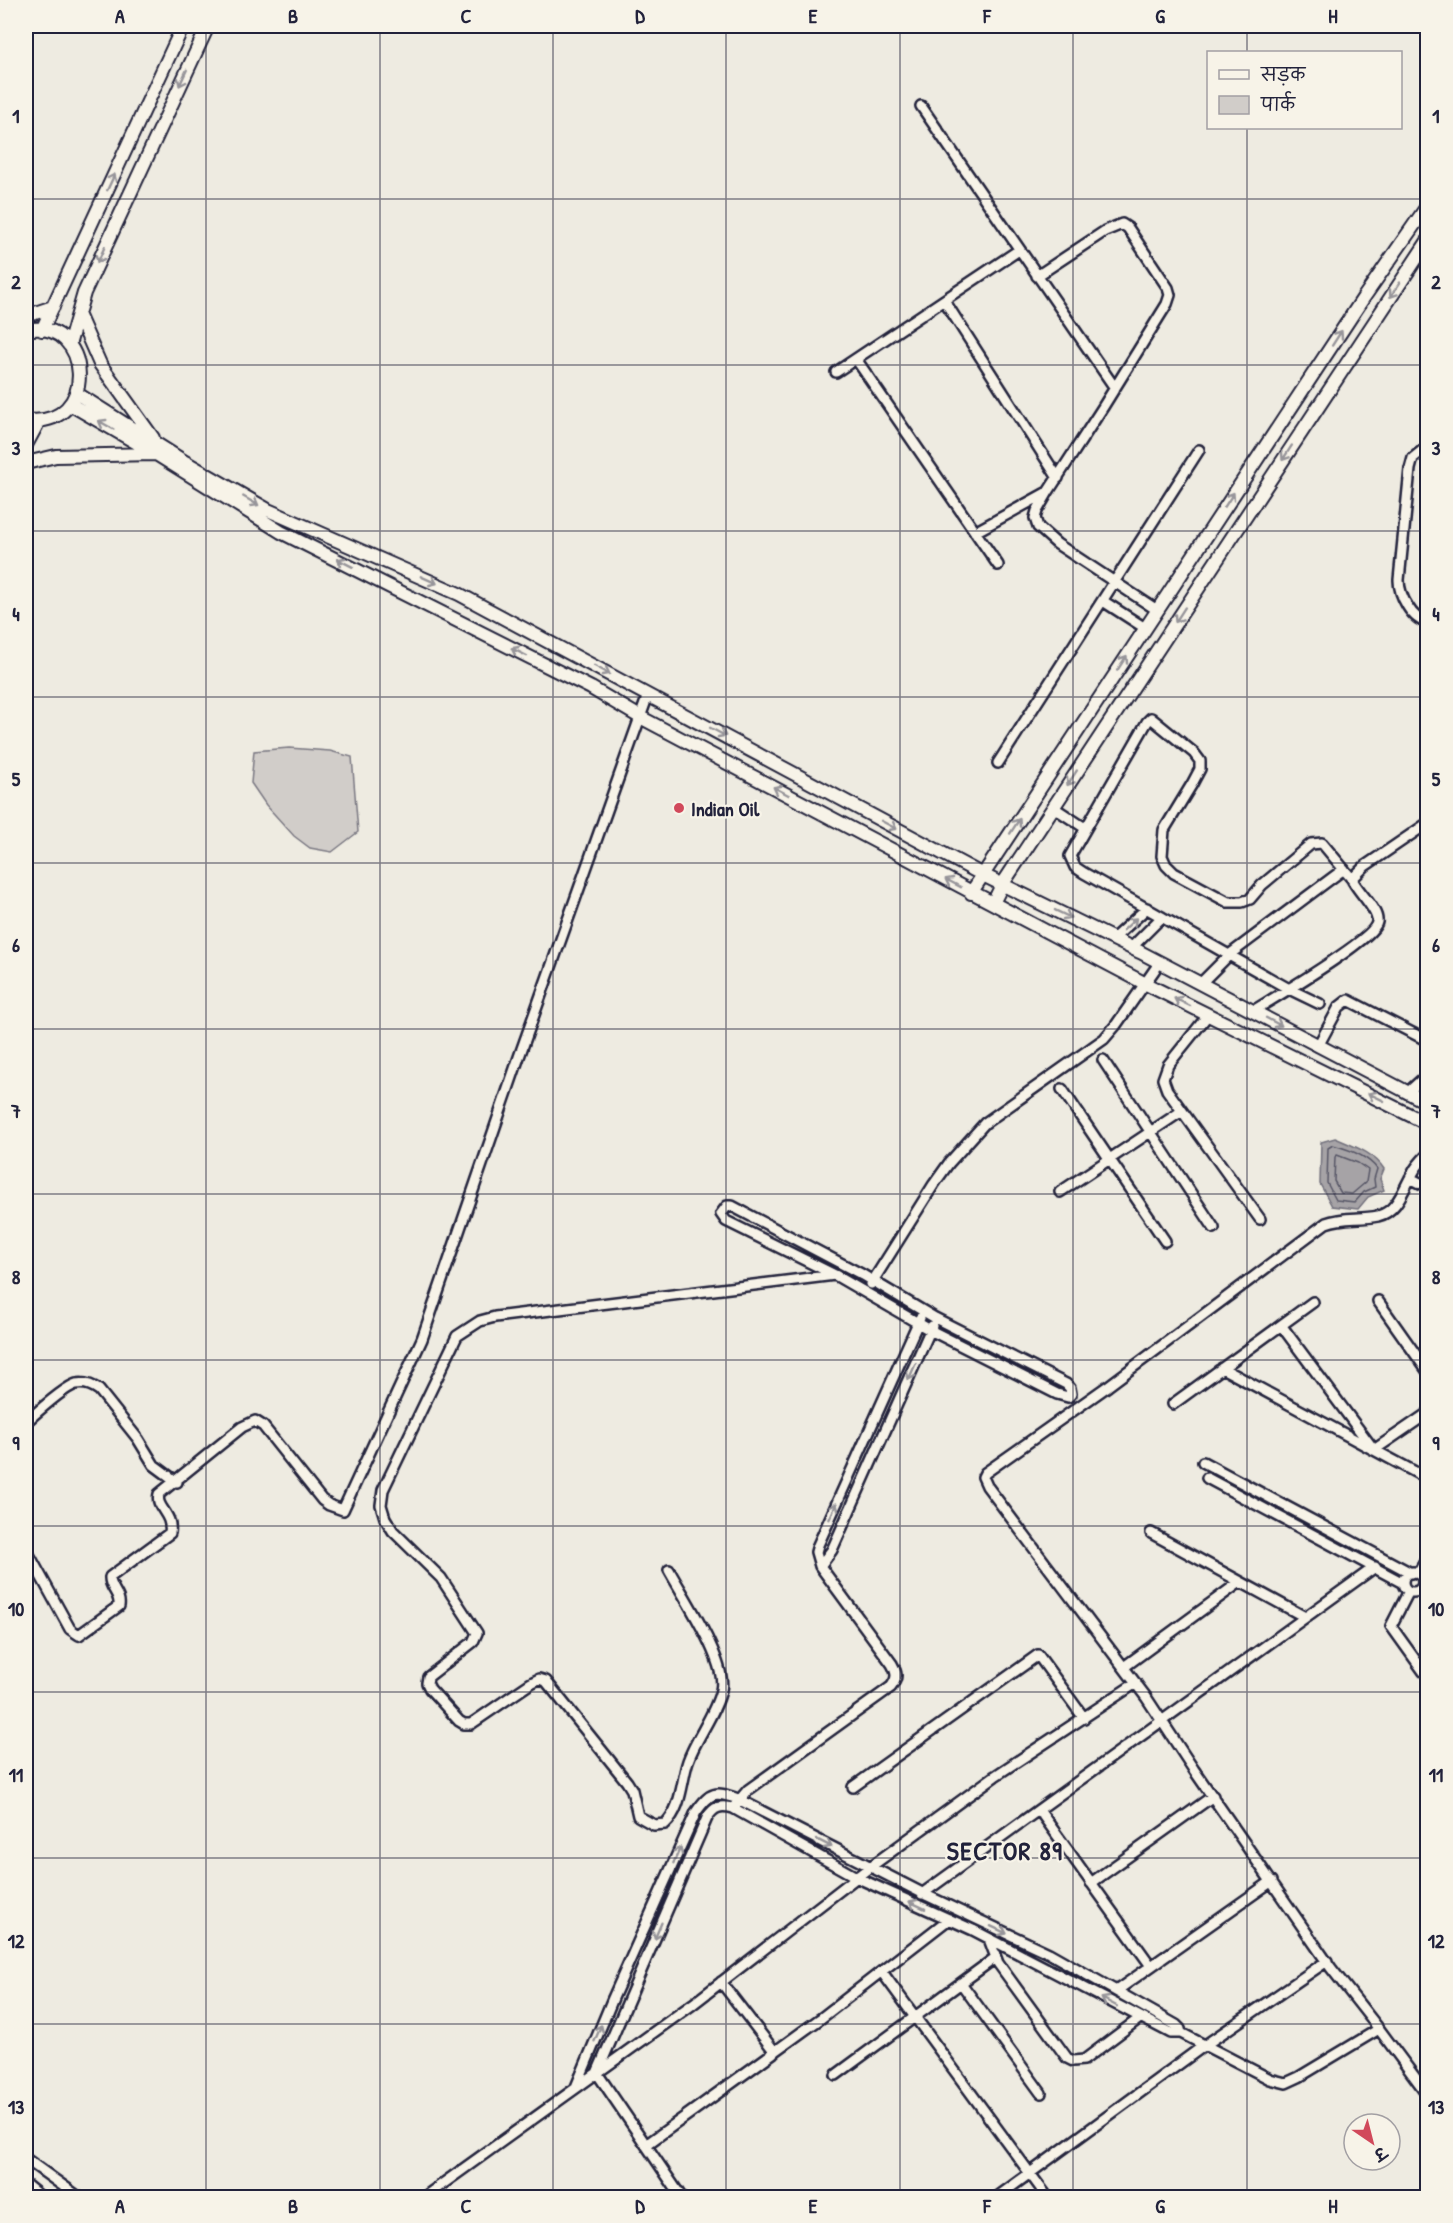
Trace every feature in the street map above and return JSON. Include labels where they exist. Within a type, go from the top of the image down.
[{"type":"street","points":[[42,330],[183,26]]},
{"type":"street","points":[[69,345],[93,273],[208,26]]},
{"type":"street","points":[[921,106],[1115,388]]},
{"type":"street","points":[[971,892],[1364,297],[1428,205]]},
{"type":"street","points":[[1037,276],[1116,225],[1122,224],[1139,242],[1168,288],[1170,295],[1167,304],[1048,492],[1035,518],[1038,527],[1056,544],[1157,610]]},
{"type":"street","points":[[993,903],[1002,885],[1053,807],[1428,242]]},
{"type":"street","points":[[836,372],[1019,250]]},
{"type":"street","points":[[944,300],[1058,478]]},
{"type":"street","points":[[26,316],[53,307]]},
{"type":"street","points":[[78,314],[92,349],[105,372],[157,449]]},
{"type":"street","points":[[26,330],[42,330],[62,338],[69,345],[79,364],[80,375],[76,393],[70,404],[56,416],[39,421],[26,420]]},
{"type":"street","points":[[856,359],[998,566]]},
{"type":"street","points":[[76,393],[281,532],[591,688],[656,726],[1146,984],[1428,1124]]},
{"type":"street","points":[[70,404],[268,510],[459,594],[1002,885],[1160,962],[1428,1103]]},
{"type":"street","points":[[26,445],[39,421]]},
{"type":"street","points":[[1428,446],[1413,458],[1410,469],[1399,580],[1402,596],[1417,618],[1422,622],[1428,622]]},
{"type":"street","points":[[26,463],[56,456],[157,449]]},
{"type":"street","points":[[998,763],[1199,450]]},
{"type":"street","points":[[975,532],[1048,492]]},
{"type":"street","points":[[1103,601],[1145,628]]},
{"type":"street","points":[[26,1549],[70,1629],[79,1635],[118,1606],[120,1600],[110,1583],[110,1576],[170,1533],[171,1520],[159,1503],[158,1497],[242,1427],[255,1421],[263,1426],[322,1500],[343,1510],[422,1339],[519,1057],[650,696]]},
{"type":"street","points":[[1253,1011],[1289,989],[1363,938],[1377,924],[1377,915],[1352,879],[1322,843],[1311,844],[1262,885],[1250,899],[1242,902],[1228,902],[1174,873],[1166,865],[1162,856],[1164,830],[1200,769],[1200,761],[1194,753],[1152,718],[1147,722],[1085,828],[1070,856],[1071,861],[1075,867],[1162,917],[1289,989],[1320,1004]]},
{"type":"street","points":[[1053,807],[1085,828]]},
{"type":"street","points":[[1352,879],[1365,866],[1428,823]]},
{"type":"street","points":[[1201,983],[1229,954],[1344,869]]},
{"type":"street","points":[[1113,939],[1147,908]]},
{"type":"street","points":[[1131,948],[1162,917]]},
{"type":"street","points":[[866,1292],[949,1162],[978,1131],[1009,1105],[1104,1039],[1160,962]]},
{"type":"street","points":[[1318,1046],[1339,1007],[1348,1000],[1428,1041]]},
{"type":"street","points":[[1208,1015],[1168,1065],[1163,1079],[1167,1090],[1260,1219]]},
{"type":"street","points":[[1102,1060],[1214,1228]]},
{"type":"street","points":[[1407,1093],[1428,1074]]},
{"type":"street","points":[[1062,1089],[1165,1241]]},
{"type":"street","points":[[1060,1192],[1182,1111]]},
{"type":"street","points":[[1428,1154],[1410,1178],[1398,1202],[1390,1209],[1379,1216],[1340,1218],[1326,1223],[1108,1386],[985,1473],[984,1481],[1136,1683],[1327,1961],[1428,2095]]},
{"type":"street","points":[[1410,1178],[1428,1187]]},
{"type":"street","points":[[727,1206],[732,1206],[874,1282],[935,1318],[1066,1384],[1071,1394],[1068,1397],[1057,1394],[930,1330],[834,1275],[726,1221],[721,1214],[723,1210],[727,1206]]},
{"type":"street","points":[[669,1570],[709,1644],[723,1679],[721,1692],[688,1762],[681,1795],[671,1819],[665,1824],[654,1825],[638,1815],[632,1790],[627,1782],[546,1681],[539,1679],[531,1683],[471,1724],[459,1721],[430,1689],[427,1683],[428,1677],[473,1642],[477,1633],[441,1578],[393,1531],[385,1518],[381,1505],[383,1490],[457,1336],[480,1321],[495,1317],[834,1275]]},
{"type":"street","points":[[1378,1301],[1428,1372]]},
{"type":"street","points":[[1173,1404],[1313,1302]]},
{"type":"street","points":[[733,1808],[738,1799],[748,1790],[891,1687],[897,1680],[892,1664],[820,1566],[816,1552],[923,1311]]},
{"type":"street","points":[[820,1566],[832,1550],[935,1318]]},
{"type":"street","points":[[1281,1325],[1374,1450]]},
{"type":"street","points":[[1222,1368],[1428,1479]]},
{"type":"street","points":[[26,1422],[71,1386],[91,1385],[99,1390],[138,1439],[154,1465],[177,1482]]},
{"type":"street","points":[[1374,1450],[1428,1413]]},
{"type":"street","points":[[1203,1462],[1420,1577]]},
{"type":"street","points":[[1207,1478],[1375,1567],[1403,1583],[1406,1589],[1428,1597]]},
{"type":"street","points":[[1151,1533],[1305,1617]]},
{"type":"street","points":[[1425,1672],[1391,1626],[1413,1591],[1422,1587],[1420,1577],[1428,1557]]},
{"type":"street","points":[[922,1893],[1375,1567]]},
{"type":"street","points":[[1403,1583],[1405,1576],[1420,1577]]},
{"type":"street","points":[[1124,1667],[1240,1582]]},
{"type":"street","points":[[853,1787],[1038,1655],[1084,1718]]},
{"type":"street","points":[[423,2198],[721,1982],[870,1867],[995,1776],[1136,1683]]},
{"type":"street","points":[[576,2087],[696,1812],[710,1796],[722,1793],[1048,1953],[1176,2025],[1181,2033]]},
{"type":"street","points":[[710,1796],[716,1807]]},
{"type":"street","points":[[1091,1883],[1213,1796]]},
{"type":"street","points":[[597,2073],[707,1818],[716,1807],[723,1805],[733,1808],[858,1878],[949,1919],[1140,2018],[1171,2033],[1181,2033],[1270,2079],[1286,2083],[1379,2029]]},
{"type":"street","points":[[1038,1810],[1151,1966]]},
{"type":"street","points":[[1116,1991],[1272,1881]]},
{"type":"street","points":[[646,2145],[775,2052],[949,1919]]},
{"type":"street","points":[[989,1939],[995,1958],[1067,2058],[1073,2061],[1084,2060],[1140,2018]]},
{"type":"street","points":[[836,2075],[995,1958]]},
{"type":"street","points":[[996,2198],[1206,2045],[1327,1961]]},
{"type":"street","points":[[882,1972],[1048,2198]]},
{"type":"street","points":[[721,1982],[775,2052]]},
{"type":"street","points":[[961,1983],[1041,2093]]},
{"type":"street","points":[[597,2073],[682,2198]]},
{"type":"street","points":[[26,2159],[80,2198]]},
{"type":"street","points":[[26,2186],[42,2198]]},
{"type":"green space","points":[[289,748],[330,751],[352,757],[358,832],[332,852],[310,848],[294,836],[266,805],[251,783],[254,751]]},
{"type":"water","points":[[1335,1138],[1368,1154],[1384,1169],[1380,1179],[1384,1190],[1368,1197],[1358,1209],[1332,1206],[1320,1184],[1321,1142]]},
{"type":"place","name":"Indian Oil","points":[[679,808]]},
{"type":"district","name":"SECTOR 89","points":[[1005,1850]]}]
